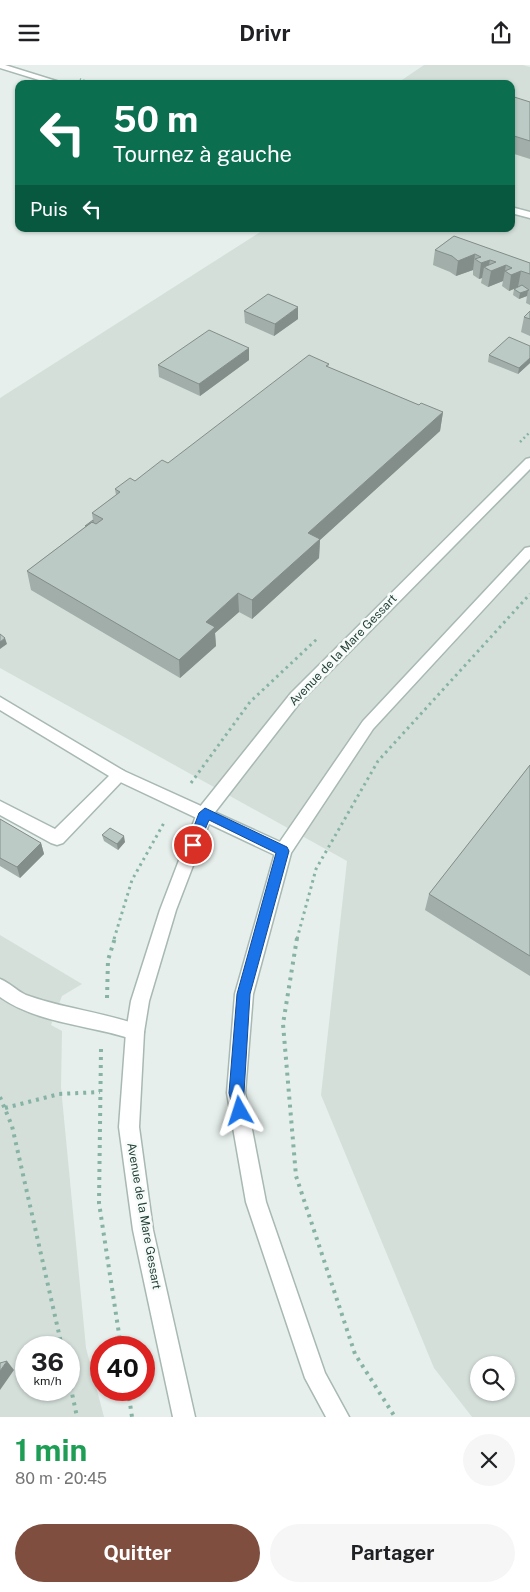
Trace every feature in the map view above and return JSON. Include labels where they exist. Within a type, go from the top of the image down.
[{"type":"street","points":[[0,66],[48,80]]},
{"type":"street","points":[[515,211],[530,215]]},
{"type":"street","name":"Avenue de la Mare Gessart","points":[[184,1417],[143,1230],[129,1127],[135,1032],[140,1001],[168,910],[205,813],[296,697],[530,462]]},
{"type":"street","points":[[338,1417],[316,1378],[256,1202],[236,1093],[244,994],[282,851],[368,725],[530,551]]},
{"type":"street","points":[[0,703],[118,775],[205,813],[282,851]]},
{"type":"street","points":[[0,807],[57,838],[118,775]]},
{"type":"street","points":[[0,987],[20,1001],[93,1021],[107,1022],[135,1032]]},
{"type":"path","points":[[395,1417],[355,1354],[296,1176],[283,1024],[296,941],[316,869],[378,761],[530,594]]},
{"type":"path","points":[[4,1108],[59,1094],[100,1092]]},
{"type":"path","points":[[0,1097],[12,1126],[60,1336]]},
{"type":"path","points":[[74,1401],[77,1417]]},
{"type":"path","points":[[130,1401],[132,1417]]},
{"type":"shaded area","points":[[424,65],[523,65],[530,67],[530,1417],[472,1417],[434,1368],[321,1095],[347,861],[0,668],[0,398],[260,232],[515,232],[515,80],[402,80]]},
{"type":"shaded area","points":[[0,935],[82,984],[62,996],[51,1025],[62,1031],[61,1087],[86,1348],[90,1363],[90,1401],[100,1401],[104,1417],[0,1417]]},
{"type":"building","points":[[515,97],[530,102],[530,141],[515,136]]},
{"type":"building","points":[[454,236],[530,263],[530,274],[521,271],[511,275],[505,271],[512,268],[506,265],[491,271],[484,267],[496,262],[490,260],[481,263],[475,259],[481,257],[475,254],[458,261],[452,256],[435,250]]},
{"type":"building","points":[[522,285],[529,290],[520,293],[514,289]]},
{"type":"building","points":[[268,294],[298,307],[275,324],[244,311]]},
{"type":"building","points":[[530,311],[530,319],[524,317]]},
{"type":"building","points":[[209,330],[249,348],[199,384],[158,365]]},
{"type":"building","points":[[509,337],[530,346],[530,358],[519,368],[489,355]]},
{"type":"building","points":[[309,355],[329,364],[326,366],[419,405],[421,403],[443,412],[308,533],[320,539],[252,600],[238,593],[206,622],[215,627],[179,660],[27,571],[92,522],[96,524],[103,519],[92,513],[120,492],[115,489],[130,478],[135,481],[162,460],[168,463]]},
{"type":"building","points":[[0,634],[5,638],[0,642]]},
{"type":"building","points":[[530,765],[530,956],[429,894]]},
{"type":"building","points":[[0,819],[41,843],[17,867],[0,858]]},
{"type":"building","points":[[110,828],[124,836],[117,844],[102,835]]},
{"type":"building","points":[[7,1361],[0,1371],[0,1363]]},
{"type":"route","points":[[193,845],[205,813],[282,851],[244,994],[236,1093],[240,1111]]}]
